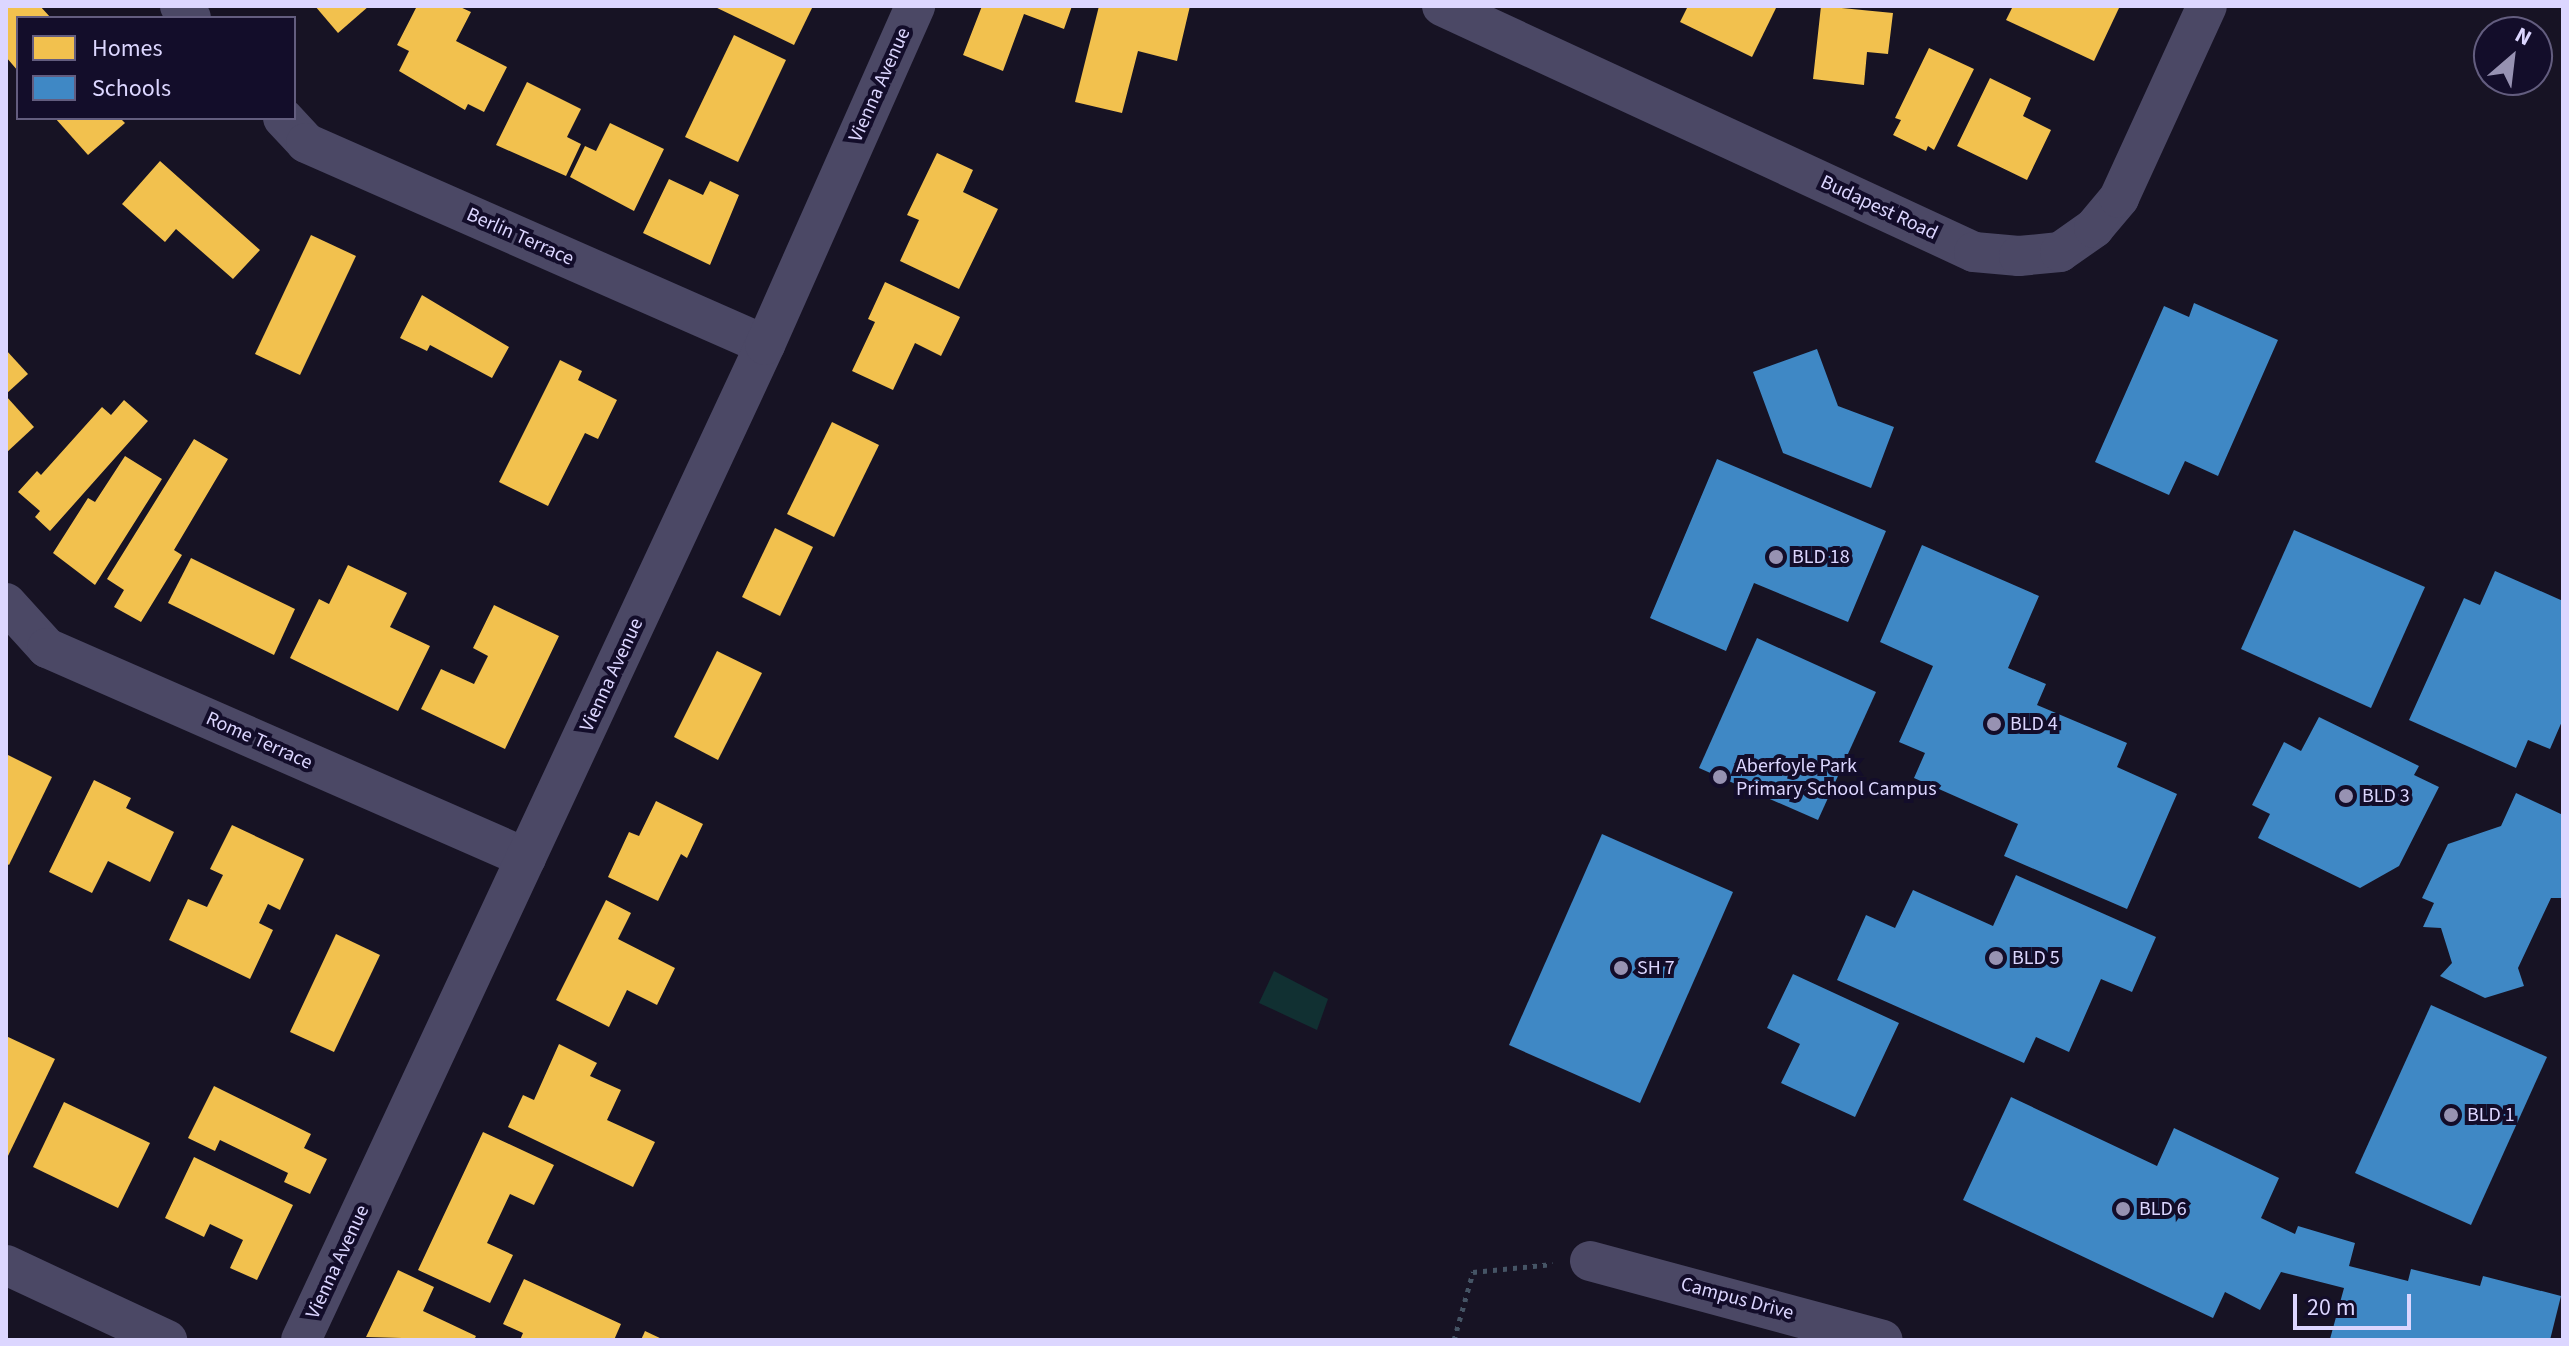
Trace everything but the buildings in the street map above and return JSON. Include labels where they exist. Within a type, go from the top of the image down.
[{"type":"street","name":"Vienna Avenue","points":[[301,1340],[765,345],[915,6]]},
{"type":"street","name":"Budapest Road","points":[[1442,6],[1974,252],[2019,256],[2060,252],[2094,228],[2119,198],[2207,6]]},
{"type":"street","name":"Berlin Terrace","points":[[285,120],[306,143],[765,345]]},
{"type":"street","name":"Rome Terrace","points":[[6,603],[47,648],[526,858]]},
{"type":"street","name":"Campus Drive","points":[[1590,1261],[1883,1340]]},
{"type":"street","points":[[6,1265],[167,1340]]},
{"type":"path","points":[[1454,1340],[1473,1272],[1590,1261]]},
{"type":"green space","points":[[1274,971],[1328,999],[1317,1030],[1259,1003]]},
{"type":"place","name":"BLD 18","points":[[1776,557]]},
{"type":"place","name":"BLD 4","points":[[1994,724]]},
{"type":"place","name":"Aberfoyle Park Primary School Campus","points":[[1720,777]]},
{"type":"place","name":"BLD 3","points":[[2346,796]]},
{"type":"place","name":"BLD 5","points":[[1996,958]]},
{"type":"place","name":"SH 7","points":[[1621,968]]},
{"type":"place","name":"BLD 1","points":[[2451,1115]]},
{"type":"place","name":"BLD 6","points":[[2123,1209]]}]
